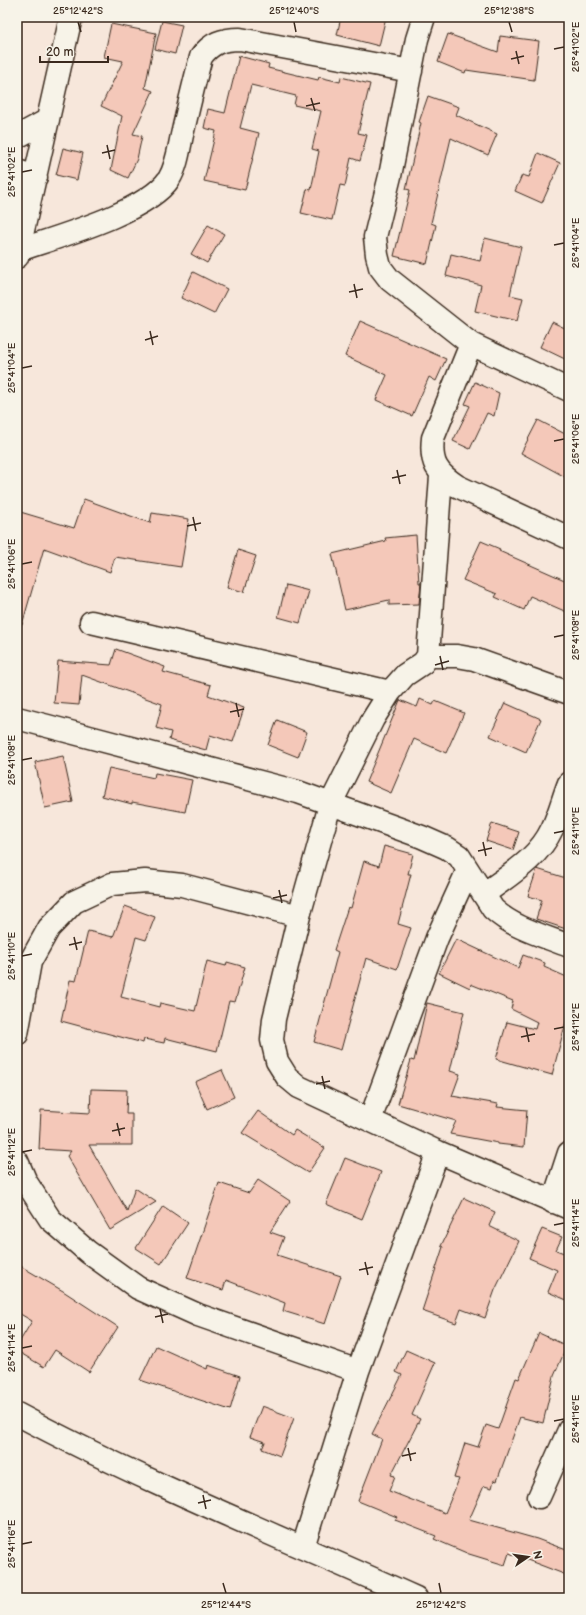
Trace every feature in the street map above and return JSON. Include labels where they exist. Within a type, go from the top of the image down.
[{"type":"street","points":[[70,17],[48,120],[26,174],[18,246],[112,217],[137,205],[156,192],[169,179],[176,161],[201,58],[208,47],[218,42],[227,39],[240,39],[411,71]]},
{"type":"street","points":[[424,17],[411,71],[390,176],[375,238],[376,256],[380,267],[390,280],[471,344],[569,390]]},
{"type":"street","points":[[17,137],[48,120]]},
{"type":"street","points":[[471,344],[432,438],[431,450],[435,464],[441,476],[428,656],[423,663],[405,675],[390,692],[373,719],[330,805],[299,916],[274,1020],[272,1040],[277,1061],[287,1077],[299,1087],[438,1152],[561,1205],[569,1153]]},
{"type":"street","points":[[441,476],[457,486],[569,538]]},
{"type":"street","points":[[91,622],[390,692]]},
{"type":"street","points":[[428,656],[457,656],[474,659],[569,693]]},
{"type":"street","points":[[17,718],[298,792],[330,805],[422,837],[447,848],[459,856],[493,909],[509,922],[569,946]]},
{"type":"street","points":[[484,894],[532,859],[552,830],[569,783]]},
{"type":"street","points":[[370,1120],[431,953],[468,870]]},
{"type":"street","points":[[17,1034],[30,962],[49,928],[74,902],[112,884],[145,881],[182,885],[299,916]]},
{"type":"street","points":[[303,1547],[358,1370],[438,1152]]},
{"type":"street","points":[[17,1160],[26,1182],[50,1219],[88,1252],[138,1288],[198,1315],[358,1370]]},
{"type":"street","points":[[17,1414],[81,1448],[225,1515],[303,1547],[416,1598]]},
{"type":"street","points":[[539,1497],[569,1430]]},
{"type":"building","points":[[341,17],[386,17],[379,46],[337,35]]},
{"type":"building","points":[[162,21],[182,25],[175,54],[155,49]]},
{"type":"building","points":[[111,24],[156,33],[145,88],[153,91],[133,134],[142,136],[137,159],[128,178],[111,170],[122,116],[101,106],[123,61],[104,57]]},
{"type":"building","points":[[448,34],[498,52],[500,36],[539,41],[534,80],[466,70],[465,73],[438,62]]},
{"type":"building","points":[[239,56],[269,64],[268,68],[318,80],[319,77],[340,82],[341,77],[370,84],[358,133],[367,135],[360,161],[351,158],[345,186],[340,185],[332,220],[301,213],[307,189],[311,190],[319,151],[312,149],[321,111],[294,105],[296,96],[251,85],[240,128],[259,133],[245,190],[204,181],[216,131],[204,128],[208,109],[225,113]]},
{"type":"building","points":[[428,96],[459,107],[456,115],[497,134],[488,155],[451,138],[431,223],[436,225],[427,264],[394,256],[410,190],[406,189],[421,123],[419,122]]},
{"type":"building","points":[[63,148],[83,153],[77,180],[56,175]]},
{"type":"building","points":[[538,153],[560,163],[542,203],[515,191],[522,175],[529,177]]},
{"type":"building","points":[[208,225],[224,234],[207,263],[191,254]]},
{"type":"building","points":[[485,238],[521,247],[510,295],[523,298],[517,321],[475,311],[481,285],[446,276],[451,254],[480,261]]},
{"type":"building","points":[[193,272],[227,289],[214,314],[181,298]]},
{"type":"building","points":[[360,321],[446,359],[436,381],[429,377],[412,416],[376,400],[387,375],[345,356]]},
{"type":"building","points":[[552,322],[569,330],[569,361],[540,347]]},
{"type":"building","points":[[475,382],[499,393],[494,416],[487,413],[470,449],[453,441],[470,406],[465,404]]},
{"type":"building","points":[[538,420],[569,436],[569,479],[521,453]]},
{"type":"building","points":[[84,499],[150,523],[152,513],[189,519],[181,567],[115,557],[110,572],[44,548],[22,625],[17,624],[17,511],[74,528]]},
{"type":"building","points":[[416,535],[419,583],[421,583],[419,604],[389,605],[389,600],[345,610],[332,554],[386,541],[385,538]]},
{"type":"building","points":[[481,541],[500,549],[499,551],[569,582],[569,613],[530,596],[524,610],[495,597],[497,594],[463,580]]},
{"type":"building","points":[[238,550],[256,556],[244,592],[227,587]]},
{"type":"building","points":[[286,585],[309,591],[300,623],[278,617]]},
{"type":"building","points":[[116,649],[165,667],[163,672],[211,685],[208,695],[244,708],[233,742],[210,735],[206,750],[169,740],[171,732],[156,728],[162,704],[82,675],[79,705],[54,703],[58,661],[111,665]]},
{"type":"building","points":[[420,699],[433,705],[435,701],[464,713],[446,753],[414,739],[391,793],[366,782],[400,700],[417,707]]},
{"type":"building","points":[[505,703],[541,719],[526,752],[490,736]]},
{"type":"building","points":[[277,720],[307,732],[298,757],[268,745]]},
{"type":"building","points":[[63,756],[73,802],[45,808],[35,762]]},
{"type":"building","points":[[109,768],[154,778],[155,773],[192,780],[185,812],[132,802],[132,804],[102,796]]},
{"type":"building","points":[[492,823],[519,832],[513,850],[486,841]]},
{"type":"building","points":[[384,846],[413,854],[408,874],[411,874],[398,924],[411,928],[397,969],[366,958],[341,1050],[314,1042],[338,952],[334,950],[348,907],[351,908],[364,861],[379,866]]},
{"type":"building","points":[[537,869],[569,879],[569,930],[536,919],[542,900],[528,896]]},
{"type":"building","points":[[125,906],[155,917],[146,940],[136,937],[121,997],[159,1007],[160,1003],[195,1011],[207,961],[226,966],[227,962],[245,967],[235,1002],[229,1001],[217,1051],[165,1038],[164,1043],[144,1039],[143,1043],[61,1021],[70,980],[76,981],[88,931],[113,937]]},
{"type":"building","points":[[456,939],[518,968],[523,955],[545,963],[544,967],[569,978],[569,1010],[552,1075],[496,1059],[507,1022],[535,1029],[537,1022],[511,1009],[513,1001],[471,984],[470,988],[439,973]]},
{"type":"building","points":[[427,1003],[464,1012],[450,1071],[460,1074],[452,1096],[498,1104],[497,1107],[527,1110],[524,1147],[498,1144],[450,1134],[456,1121],[398,1104],[411,1060],[414,1061]]},
{"type":"building","points":[[222,1070],[234,1097],[207,1109],[195,1082]]},
{"type":"building","points":[[91,1089],[127,1090],[126,1114],[132,1114],[132,1145],[89,1145],[127,1211],[135,1188],[156,1202],[110,1230],[67,1156],[71,1151],[39,1149],[41,1110],[90,1113]]},
{"type":"building","points":[[258,1111],[292,1135],[295,1130],[325,1148],[308,1173],[242,1133]]},
{"type":"building","points":[[345,1158],[381,1172],[362,1219],[326,1204]]},
{"type":"building","points":[[258,1180],[290,1201],[270,1232],[284,1237],[277,1255],[341,1276],[325,1324],[283,1311],[285,1303],[226,1280],[223,1290],[187,1278],[219,1183],[249,1193]]},
{"type":"building","points":[[464,1198],[495,1212],[489,1226],[519,1241],[495,1290],[485,1318],[461,1309],[456,1323],[422,1311],[443,1247],[441,1246]]},
{"type":"building","points":[[163,1206],[188,1223],[161,1264],[136,1248]]},
{"type":"building","points":[[542,1229],[562,1237],[556,1250],[564,1253],[569,1242],[569,1301],[548,1292],[557,1270],[529,1258]]},
{"type":"building","points":[[17,1264],[63,1291],[118,1327],[89,1372],[55,1350],[44,1367],[17,1351],[17,1346],[32,1321],[17,1312]]},
{"type":"building","points":[[539,1333],[567,1346],[554,1376],[543,1423],[520,1417],[497,1481],[494,1480],[492,1488],[484,1486],[469,1520],[537,1539],[569,1551],[569,1576],[509,1553],[505,1565],[469,1554],[434,1539],[436,1536],[395,1520],[397,1517],[358,1501],[382,1439],[372,1434],[402,1375],[396,1372],[406,1350],[435,1363],[412,1415],[420,1419],[391,1475],[395,1476],[389,1491],[445,1513],[459,1479],[454,1478],[465,1443],[478,1447],[486,1425],[498,1429],[516,1378],[519,1379]]},
{"type":"building","points":[[156,1346],[207,1369],[208,1365],[240,1376],[230,1410],[140,1380]]},
{"type":"building","points":[[262,1406],[294,1418],[280,1456],[262,1449],[265,1442],[250,1437]]}]
